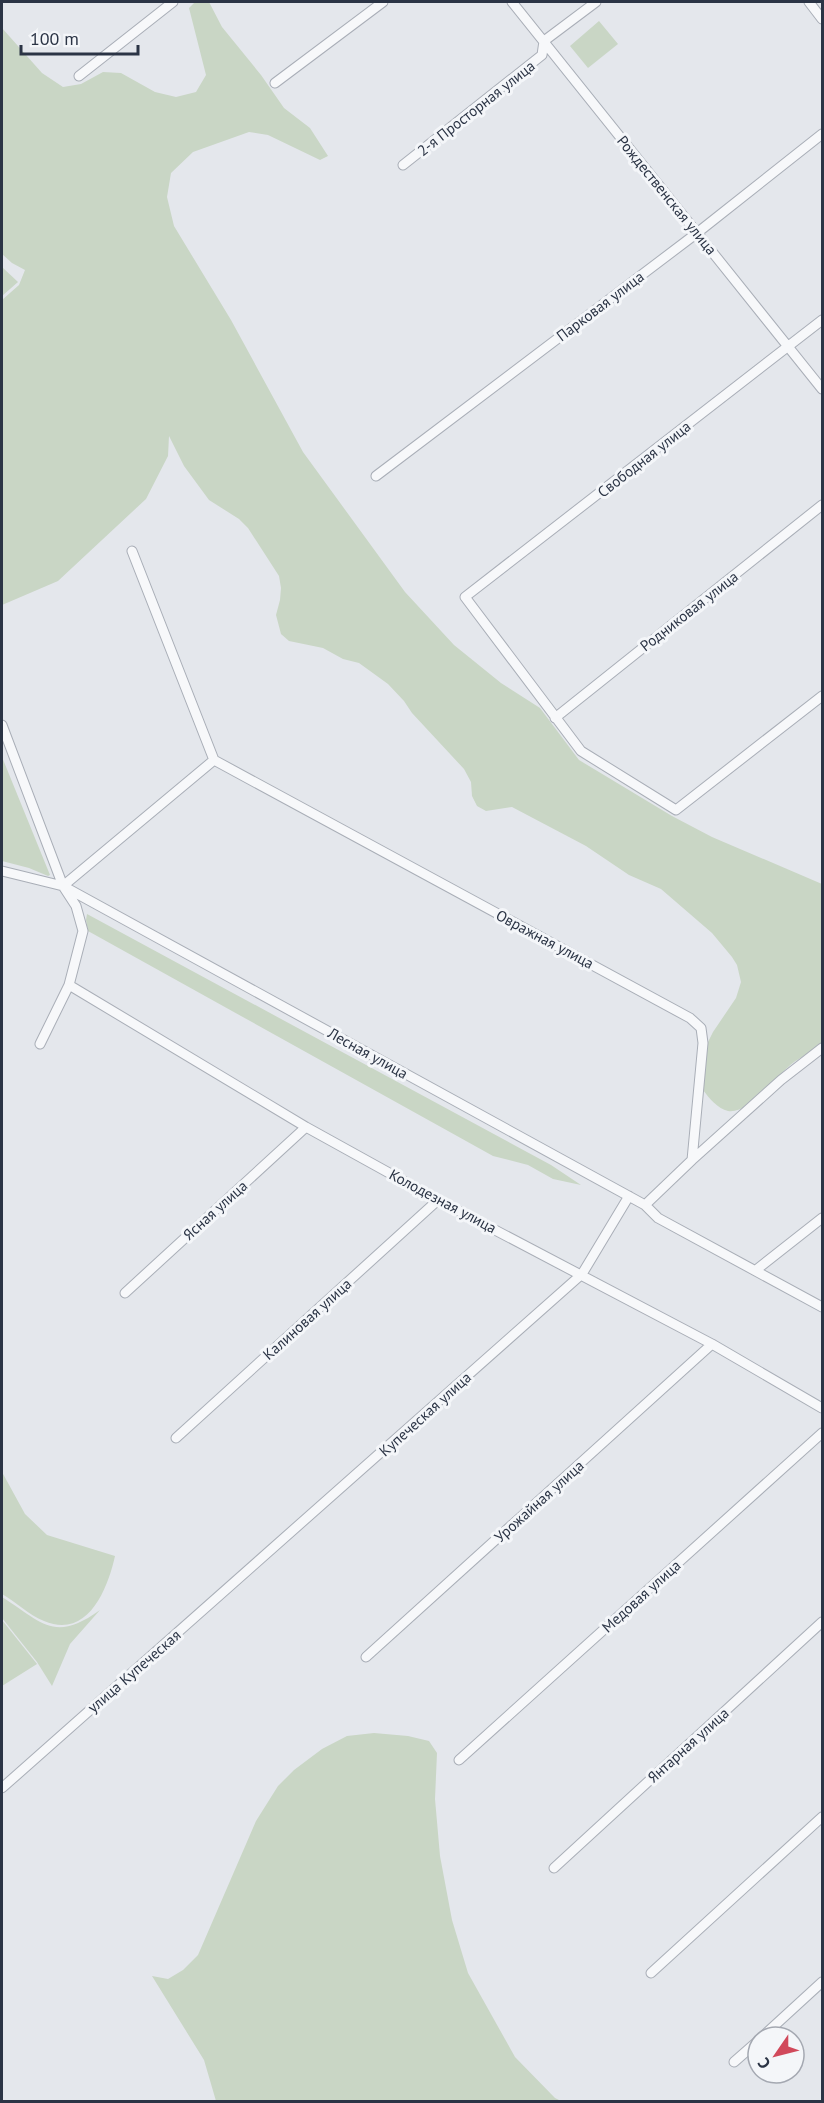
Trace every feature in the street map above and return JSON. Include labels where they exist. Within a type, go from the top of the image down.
[{"type":"street","points":[[78,76],[173,2]]},
{"type":"street","points":[[275,83],[383,2]]},
{"type":"street","name":"Рождественская улица","points":[[512,2],[822,389]]},
{"type":"street","name":"2-я Просторная улица","points":[[404,165],[542,55],[544,41],[596,2]]},
{"type":"street","points":[[809,2],[822,19]]},
{"type":"street","name":"Парковая улица","points":[[376,476],[697,233],[822,135]]},
{"type":"street","name":"Свободная улица","points":[[555,718],[465,597],[822,320]]},
{"type":"street","name":"Родниковая улица","points":[[555,718],[822,505]]},
{"type":"street","points":[[63,886],[214,760],[132,551]]},
{"type":"street","points":[[555,718],[581,751],[676,810],[822,696]]},
{"type":"street","points":[[2,724],[63,886],[76,906],[83,931],[69,985],[40,1044]]},
{"type":"street","name":"Овражная улица","points":[[214,760],[690,1018],[701,1028],[703,1043],[692,1160]]},
{"type":"street","name":"Лесная улица","points":[[2,871],[63,886],[629,1196],[645,1205],[658,1218],[822,1307]]},
{"type":"street","name":"Колодезная улица","points":[[69,985],[306,1127],[438,1200],[712,1344],[822,1408]]},
{"type":"street","points":[[645,1205],[781,1080],[822,1048]]},
{"type":"street","name":"Ясная улица","points":[[125,1293],[306,1127]]},
{"type":"street","name":"Купеческая улица","points":[[267,1553],[582,1274],[629,1196]]},
{"type":"street","name":"Калиновая улица","points":[[176,1438],[438,1200]]},
{"type":"street","points":[[756,1270],[822,1218]]},
{"type":"street","name":"Урожайная улица","points":[[366,1657],[712,1344]]},
{"type":"street","name":"Медовая улица","points":[[459,1760],[822,1433]]},
{"type":"street","name":"улица Купеческая","points":[[2,1788],[267,1553]]},
{"type":"street","name":"Янтарная улица","points":[[554,1868],[822,1623]]},
{"type":"street","points":[[651,1973],[822,1817]]},
{"type":"street","points":[[775,2025],[822,1982]]},
{"type":"street","points":[[734,2062],[746,2052]]},
{"type":"green space","points":[[195,2],[209,2],[222,27],[284,108],[310,128],[328,156],[320,160],[268,135],[249,132],[193,152],[171,173],[167,197],[174,226],[231,320],[303,452],[405,592],[454,645],[501,683],[540,708],[579,760],[672,816],[712,837],[822,884],[822,1044],[791,1064],[760,1096],[736,1111],[724,1110],[714,1103],[703,1090],[706,1046],[736,998],[741,982],[737,965],[712,933],[661,889],[629,875],[586,846],[512,807],[486,811],[477,806],[472,796],[471,782],[464,769],[388,684],[359,663],[343,659],[323,648],[289,641],[281,634],[276,615],[281,588],[279,576],[248,528],[239,519],[209,500],[184,466],[169,436],[168,456],[146,499],[58,581],[2,605],[2,300],[19,285],[25,270],[2,254],[2,28],[42,73],[63,87],[81,84],[103,72],[121,73],[155,92],[176,97],[196,92],[206,75],[189,8]]},
{"type":"green space","points":[[599,21],[618,44],[588,68],[570,46]]},
{"type":"green space","points":[[2,267],[18,282],[2,296]]},
{"type":"green space","points":[[2,757],[50,875],[48,876],[2,861]]},
{"type":"green space","points":[[87,914],[551,1165],[581,1185],[553,1179],[528,1165],[493,1156],[88,931]]},
{"type":"green space","points":[[2,1472],[25,1514],[47,1535],[115,1556],[101,1596],[84,1617],[73,1623],[59,1625],[44,1621],[2,1594]]},
{"type":"green space","points":[[2,1597],[49,1626],[71,1626],[100,1610],[70,1644],[52,1686],[37,1662],[2,1618]]},
{"type":"green space","points":[[2,1620],[37,1664],[2,1686]]},
{"type":"green space","points":[[374,1733],[408,1736],[429,1741],[437,1753],[435,1799],[440,1856],[452,1920],[468,1973],[515,2057],[555,2098],[561,2101],[216,2101],[204,2060],[152,1976],[168,1979],[183,1970],[198,1955],[256,1821],[278,1786],[294,1770],[322,1749],[347,1736]]}]
